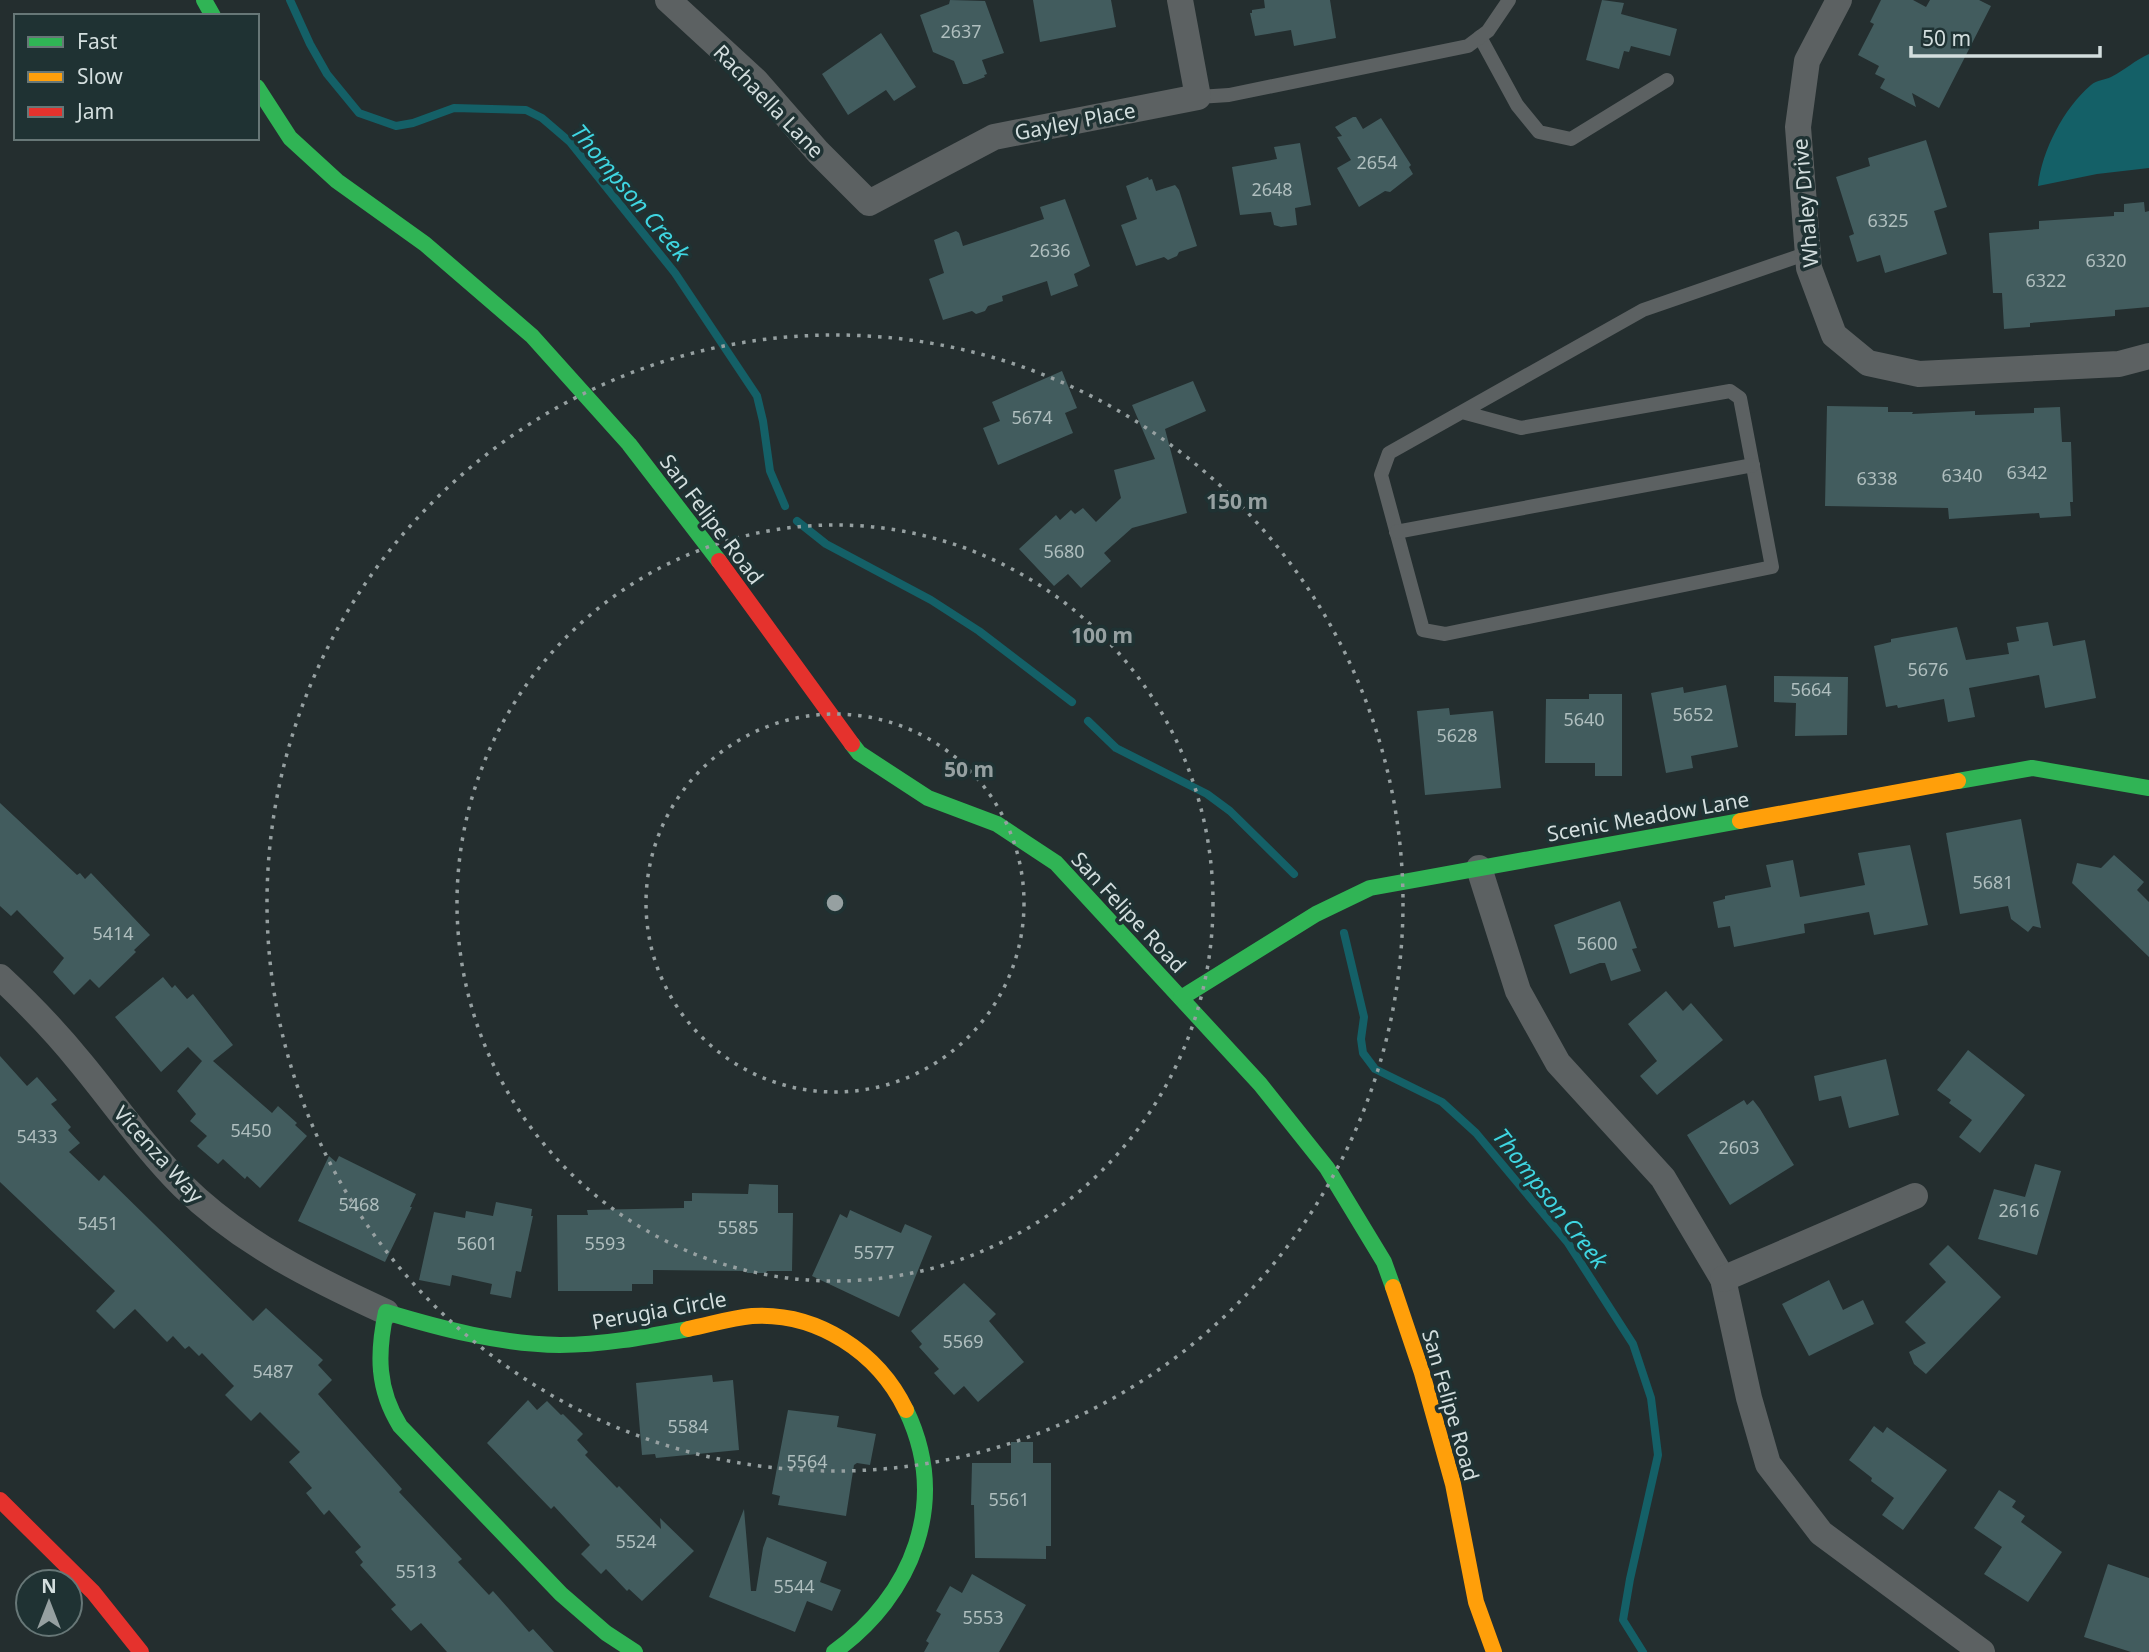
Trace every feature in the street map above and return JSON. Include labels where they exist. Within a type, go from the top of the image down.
[{"type":"street","name":"Rachaella Lane","points":[[668,0],[756,81],[818,152],[869,203]]},
{"type":"street","points":[[1180,0],[1198,97]]},
{"type":"street","name":"Whaley Drive","points":[[1839,0],[1807,61],[1798,127],[1809,268],[1834,335],[1868,363],[1919,374],[2119,364],[2149,356]]},
{"type":"street","name":"San Felipe Road","points":[[259,90],[290,138],[337,181],[425,244],[532,335],[629,443],[713,553],[859,754],[928,798],[997,824],[1056,863],[1260,1084],[1326,1168],[1384,1262],[1422,1373],[1453,1483],[1476,1602],[1494,1652]]},
{"type":"street","name":"Gayley Place","points":[[869,203],[994,137],[1198,97]]},
{"type":"street","name":"Scenic Meadow Lane","points":[[1181,998],[1316,914],[1370,888],[2032,768],[2149,788]]},
{"type":"street","points":[[1479,868],[1518,991],[1558,1063],[1663,1178],[1723,1279],[1749,1398],[1768,1464],[1821,1533],[1982,1652]]},
{"type":"street","name":"Vicenza Way","points":[[0,978],[62,1040],[144,1144],[185,1188],[270,1253],[324,1283],[386,1312]]},
{"type":"street","points":[[1723,1279],[1915,1196]]},
{"type":"street","points":[[386,1312],[380,1345],[382,1390],[388,1408],[400,1426],[561,1594],[606,1633],[635,1652]]},
{"type":"street","name":"Perugia Circle","points":[[386,1312],[479,1335],[582,1345],[643,1338],[744,1317],[779,1316],[824,1329],[866,1355],[890,1380],[913,1425],[925,1475],[925,1510],[905,1573],[891,1598],[863,1632],[834,1652]]},
{"type":"street","points":[[0,1500],[93,1592],[141,1652]]},
{"type":"lane","points":[[1198,97],[1228,95],[1468,46],[1488,31],[1509,0]]},
{"type":"lane","points":[[1480,37],[1517,105],[1539,132],[1571,139],[1667,80]]},
{"type":"lane","points":[[1462,412],[1521,428],[1730,391],[1740,398],[1772,567],[1445,634],[1423,630],[1381,475],[1389,453],[1643,310],[1808,253]]},
{"type":"lane","points":[[1396,532],[1753,465]]},
{"type":"water","points":[[2149,54],[2149,168],[2097,174],[2038,186],[2049,144],[2063,118],[2081,94],[2093,83],[2111,77]]},
{"type":"building","points":[[950,0],[985,1],[1004,53],[982,60],[987,74],[967,84],[963,84],[954,61],[933,52],[920,15],[949,4]]},
{"type":"building","points":[[1033,0],[1111,0],[1116,27],[1040,42]]},
{"type":"building","points":[[1264,0],[1330,0],[1336,38],[1294,46],[1291,30],[1255,36],[1250,13],[1252,10],[1265,8]]},
{"type":"building","points":[[1602,0],[1624,3],[1621,14],[1677,29],[1670,56],[1631,46],[1629,52],[1624,51],[1619,69],[1586,60]]},
{"type":"building","points":[[1881,0],[1913,0],[1926,7],[1930,0],[1979,0],[1991,6],[1939,108],[1912,93],[1916,107],[1880,88],[1885,79],[1875,74],[1879,66],[1858,55],[1874,24],[1870,22]]},
{"type":"building","points":[[881,33],[916,87],[894,101],[886,90],[848,115],[822,74]]},
{"type":"building","points":[[1356,117],[1363,129],[1381,118],[1411,165],[1409,167],[1413,174],[1390,192],[1385,191],[1359,207],[1337,168],[1351,160],[1337,137],[1342,136],[1335,127]]},
{"type":"building","points":[[1926,140],[1947,207],[1934,211],[1947,254],[1885,273],[1880,255],[1857,262],[1849,236],[1854,234],[1836,177],[1870,166],[1868,158]]},
{"type":"building","points":[[1300,143],[1311,205],[1295,208],[1297,225],[1274,225],[1271,212],[1240,215],[1232,167],[1277,159],[1274,147]]},
{"type":"building","points":[[1148,177],[1149,180],[1152,179],[1156,191],[1175,185],[1179,190],[1197,246],[1179,252],[1168,260],[1164,257],[1136,266],[1121,225],[1137,219],[1126,186]]},
{"type":"building","points":[[1065,199],[1090,266],[1074,274],[1078,286],[1051,296],[1047,281],[1002,296],[1003,301],[988,306],[985,311],[976,314],[972,311],[943,320],[929,279],[944,273],[934,240],[956,231],[963,246],[1044,219],[1040,207]]},
{"type":"building","points":[[2144,202],[2145,212],[2149,211],[2149,307],[2115,310],[2115,316],[2030,323],[2030,327],[2004,329],[2002,293],[1993,293],[1989,233],[2039,229],[2039,221],[2114,216],[2114,212],[2124,212],[2124,204]]},
{"type":"building","points":[[1062,371],[1077,408],[1065,413],[1073,433],[998,465],[983,428],[1000,421],[992,402]]},
{"type":"building","points":[[1193,381],[1206,411],[1165,429],[1187,513],[1132,528],[1104,553],[1111,561],[1081,588],[1068,574],[1054,586],[1019,549],[1056,515],[1060,520],[1071,510],[1075,514],[1083,508],[1096,522],[1121,498],[1114,470],[1155,459],[1132,405]]},
{"type":"building","points":[[1827,406],[1888,407],[1888,412],[1913,412],[1912,414],[1975,411],[1975,415],[2034,413],[2034,408],[2060,407],[2062,442],[2071,442],[2071,516],[2040,518],[2039,513],[1949,519],[1948,508],[1825,506]]},
{"type":"building","points":[[2048,622],[2053,646],[2085,640],[2096,698],[2045,708],[2039,675],[1969,688],[1975,717],[1948,722],[1944,699],[1898,708],[1897,705],[1886,707],[1874,646],[1891,642],[1891,639],[1957,627],[1966,660],[2009,654],[2007,643],[2019,641],[2016,627]]},
{"type":"building","points":[[1774,676],[1848,677],[1847,735],[1795,736],[1796,703],[1774,702]]},
{"type":"building","points":[[1726,685],[1738,747],[1691,756],[1693,768],[1666,773],[1651,693],[1683,687],[1684,693]]},
{"type":"building","points":[[1589,694],[1622,694],[1622,776],[1595,776],[1595,763],[1545,763],[1546,699],[1589,699]]},
{"type":"building","points":[[1449,708],[1450,715],[1493,711],[1501,788],[1425,795],[1417,711]]},
{"type":"building","points":[[0,803],[77,875],[80,873],[85,879],[91,873],[150,935],[99,988],[90,979],[74,995],[53,972],[64,958],[17,910],[11,916],[0,906]]},
{"type":"building","points":[[2021,819],[2041,928],[2033,926],[2028,932],[2011,919],[2008,906],[1960,914],[1946,833]]},
{"type":"building","points":[[1910,845],[1928,925],[1874,935],[1869,912],[1804,924],[1805,933],[1734,947],[1730,926],[1718,928],[1713,902],[1725,899],[1725,896],[1771,887],[1766,865],[1793,860],[1800,897],[1865,885],[1858,853]]},
{"type":"building","points":[[2114,855],[2144,882],[2137,890],[2149,902],[2149,957],[2072,883],[2077,863],[2101,868]]},
{"type":"building","points":[[1620,901],[1637,948],[1632,949],[1641,971],[1611,981],[1605,963],[1600,963],[1570,974],[1554,925]]},
{"type":"building","points":[[163,977],[172,988],[175,985],[187,999],[193,994],[233,1045],[213,1061],[272,1113],[278,1106],[307,1136],[260,1188],[247,1176],[245,1179],[223,1159],[218,1164],[197,1146],[207,1136],[190,1121],[196,1114],[177,1091],[202,1061],[188,1047],[161,1072],[115,1017]]},
{"type":"building","points":[[1666,991],[1683,1011],[1691,1003],[1723,1040],[1657,1095],[1640,1076],[1657,1061],[1628,1024]]},
{"type":"building","points":[[1968,1050],[2025,1095],[1980,1153],[1959,1137],[1972,1120],[1937,1090]]},
{"type":"building","points":[[0,1056],[27,1086],[37,1077],[57,1100],[51,1104],[71,1127],[68,1130],[80,1143],[69,1152],[99,1181],[104,1175],[253,1321],[266,1308],[323,1360],[318,1365],[332,1380],[318,1394],[402,1489],[399,1492],[462,1559],[458,1562],[489,1595],[493,1591],[529,1632],[533,1629],[554,1652],[447,1652],[421,1623],[411,1631],[391,1609],[396,1605],[360,1565],[363,1562],[355,1552],[361,1547],[329,1510],[324,1515],[306,1493],[312,1488],[289,1462],[300,1452],[260,1412],[251,1421],[225,1395],[234,1386],[202,1353],[199,1356],[189,1346],[185,1349],[173,1336],[167,1342],[135,1309],[114,1329],[96,1311],[115,1291],[0,1182]]},
{"type":"building","points":[[1886,1059],[1899,1115],[1849,1128],[1841,1096],[1819,1101],[1814,1076]]},
{"type":"building","points":[[1744,1100],[1747,1105],[1753,1100],[1760,1109],[1794,1165],[1730,1205],[1687,1135]]},
{"type":"building","points":[[329,1156],[336,1162],[339,1156],[416,1194],[385,1262],[298,1221]]},
{"type":"building","points":[[2035,1164],[2061,1171],[2037,1255],[1978,1239],[1994,1189],[2025,1197]]},
{"type":"building","points":[[749,1184],[778,1185],[778,1213],[793,1213],[792,1271],[747,1273],[653,1270],[653,1284],[632,1284],[632,1291],[558,1291],[557,1215],[588,1215],[587,1210],[684,1208],[684,1201],[692,1201],[692,1193],[748,1194]]},
{"type":"building","points":[[496,1202],[532,1209],[533,1216],[521,1272],[516,1271],[511,1298],[490,1294],[492,1284],[452,1275],[450,1286],[419,1280],[434,1212],[465,1218],[466,1211],[493,1216]]},
{"type":"building","points":[[850,1210],[901,1233],[905,1224],[932,1236],[899,1317],[812,1276],[840,1214],[847,1218]]},
{"type":"building","points":[[1948,1245],[2001,1297],[1926,1374],[1914,1364],[1909,1352],[1926,1343],[1905,1322],[1946,1282],[1929,1264]]},
{"type":"building","points":[[1829,1280],[1843,1310],[1863,1300],[1874,1324],[1809,1356],[1782,1304]]},
{"type":"building","points":[[964,1283],[996,1314],[989,1321],[1024,1362],[978,1402],[964,1386],[954,1395],[934,1373],[939,1369],[919,1347],[922,1344],[911,1331]]},
{"type":"building","points":[[712,1375],[713,1382],[733,1380],[739,1450],[656,1458],[655,1454],[642,1455],[636,1383]]},
{"type":"building","points":[[528,1400],[537,1410],[547,1401],[563,1414],[583,1434],[577,1440],[588,1452],[585,1455],[661,1529],[660,1518],[694,1551],[642,1601],[629,1589],[627,1591],[606,1569],[601,1574],[581,1554],[590,1545],[554,1506],[551,1509],[487,1443]]},
{"type":"building","points":[[788,1410],[839,1416],[837,1427],[876,1434],[870,1465],[854,1465],[846,1516],[778,1505],[780,1496],[772,1494]]},
{"type":"building","points":[[1874,1426],[1883,1433],[1887,1427],[1947,1470],[1903,1530],[1882,1515],[1894,1498],[1849,1460]]},
{"type":"building","points":[[1011,1442],[1033,1442],[1033,1463],[1051,1463],[1051,1546],[1046,1546],[1046,1559],[975,1558],[974,1505],[971,1505],[972,1463],[1011,1463]]},
{"type":"building","points":[[1999,1490],[2016,1501],[2012,1507],[2025,1516],[2021,1522],[2062,1552],[2028,1602],[1984,1574],[2002,1547],[1974,1528]]},
{"type":"building","points":[[744,1509],[751,1591],[756,1591],[767,1537],[827,1562],[820,1582],[841,1590],[832,1611],[807,1601],[795,1632],[709,1597]]},
{"type":"building","points":[[2108,1564],[2149,1578],[2149,1652],[2131,1652],[2084,1637]]},
{"type":"building","points":[[972,1574],[1026,1605],[999,1652],[924,1652],[929,1643],[926,1641],[941,1614],[936,1611],[950,1586],[962,1593]]},
{"type":"waterway","name":"Thompson Creek","points":[[290,0],[327,74],[359,113],[396,126],[413,123],[454,108],[526,110],[542,118],[570,142],[675,273],[757,396],[770,471],[785,506]]},
{"type":"waterway","name":"Thompson Creek","points":[[797,521],[826,544],[931,600],[979,631],[1072,702]]},
{"type":"waterway","name":"Thompson Creek","points":[[1088,721],[1116,748],[1207,794],[1230,811],[1294,874]]},
{"type":"waterway","name":"Thompson Creek","points":[[1344,933],[1364,1017],[1361,1039],[1363,1053],[1375,1069],[1442,1102],[1476,1133],[1568,1243],[1633,1344],[1651,1398],[1658,1455],[1623,1620],[1643,1652]]},
{"type":"traffic: fast","points":[[204,0],[212,14]]},
{"type":"traffic: fast","points":[[259,90],[290,138],[337,181],[425,244],[532,336],[629,444],[719,561]]},
{"type":"traffic: fast","points":[[852,744],[859,753],[928,798],[997,824],[1056,863],[1260,1084],[1327,1168],[1384,1262],[1393,1287]]},
{"type":"traffic: fast","points":[[1958,781],[2032,768],[2149,788]]},
{"type":"traffic: fast","points":[[1181,998],[1316,914],[1370,888],[1740,821]]},
{"type":"traffic: fast","points":[[635,1652],[606,1633],[561,1594],[400,1426],[383,1385],[380,1357],[383,1327],[386,1312],[472,1334],[515,1342],[560,1345],[608,1342],[688,1329]]},
{"type":"traffic: fast","points":[[834,1652],[862,1629],[885,1603],[903,1575],[916,1544],[923,1512],[924,1479],[919,1444],[906,1410]]},
{"type":"traffic: slow","points":[[1740,821],[1958,781]]},
{"type":"traffic: slow","points":[[1393,1287],[1422,1373],[1453,1484],[1476,1602],[1494,1652]]},
{"type":"traffic: slow","points":[[688,1329],[752,1316],[800,1321],[822,1329],[843,1340],[879,1370],[906,1410]]},
{"type":"traffic: jam","points":[[719,561],[852,744]]},
{"type":"traffic: jam","points":[[0,1500],[93,1592],[141,1652]]}]
